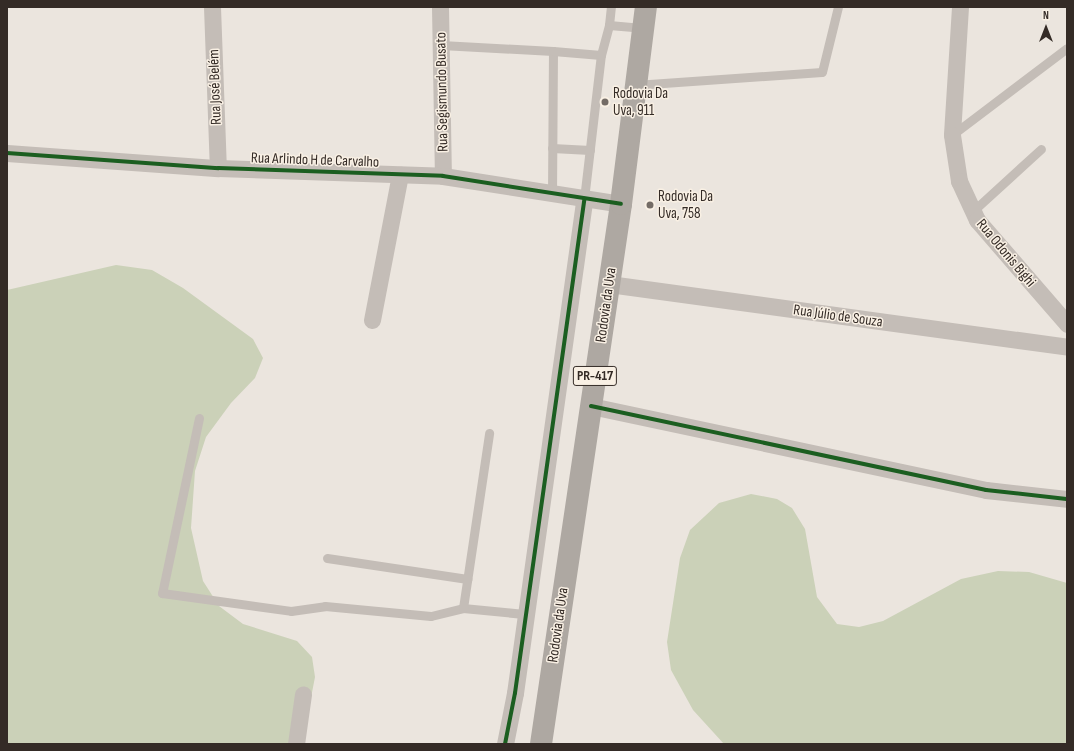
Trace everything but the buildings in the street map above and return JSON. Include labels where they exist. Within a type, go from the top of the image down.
[{"type":"highway","name":"Rodovia da Uva","points":[[541,744],[621,204],[644,17]]},
{"type":"street","name":"Rua José Belém","points":[[212,7],[218,168]]},
{"type":"street","name":"Rua Segismundo Busato","points":[[440,7],[444,176]]},
{"type":"street","name":"Rua Odonis Bighi","points":[[960,7],[952,135],[959,181],[973,211],[1004,254],[1067,324]]},
{"type":"street","name":"Rua Arlindo H de Carvalho","points":[[7,153],[218,168],[444,176],[621,204]]},
{"type":"street","points":[[372,320],[400,175]]},
{"type":"street","points":[[505,744],[515,693],[524,614],[584,199]]},
{"type":"street","name":"Rua Júlio de Souza","points":[[609,284],[1067,347]]},
{"type":"street","points":[[591,406],[986,490],[1067,499]]},
{"type":"street","points":[[296,744],[304,694]]},
{"type":"lane","points":[[584,199],[601,55],[609,25],[611,7]]},
{"type":"lane","points":[[635,85],[822,72],[838,7]]},
{"type":"lane","points":[[609,25],[644,17]]},
{"type":"lane","points":[[441,45],[601,55]]},
{"type":"lane","points":[[952,135],[1067,48]]},
{"type":"lane","points":[[552,194],[553,51]]},
{"type":"lane","points":[[552,148],[590,150]]},
{"type":"lane","points":[[973,211],[1041,149]]},
{"type":"lane","points":[[199,418],[162,593],[291,611],[325,606],[430,616],[463,608],[524,614]]},
{"type":"lane","points":[[463,608],[489,433]]},
{"type":"lane","points":[[327,558],[467,579]]},
{"type":"green space","points":[[116,265],[152,270],[183,288],[253,339],[263,358],[255,378],[231,403],[206,437],[195,471],[191,528],[203,581],[219,606],[243,624],[297,641],[312,657],[315,677],[302,744],[7,744],[7,290]]},
{"type":"green space","points":[[751,494],[777,499],[792,508],[805,529],[817,597],[837,624],[859,627],[883,621],[961,579],[998,571],[1029,572],[1067,583],[1067,744],[724,744],[693,710],[671,670],[667,642],[680,558],[690,530],[719,503]]},
{"type":"cycle path","points":[[7,153],[218,168],[443,176],[621,204]]},
{"type":"cycle path","points":[[505,744],[515,693],[584,199]]},
{"type":"cycle path","points":[[591,406],[986,490],[1067,499]]},
{"type":"place","name":"Rodovia Da Uva, 911","points":[[605,102]]},
{"type":"place","name":"Rodovia Da Uva, 758","points":[[650,205]]}]
